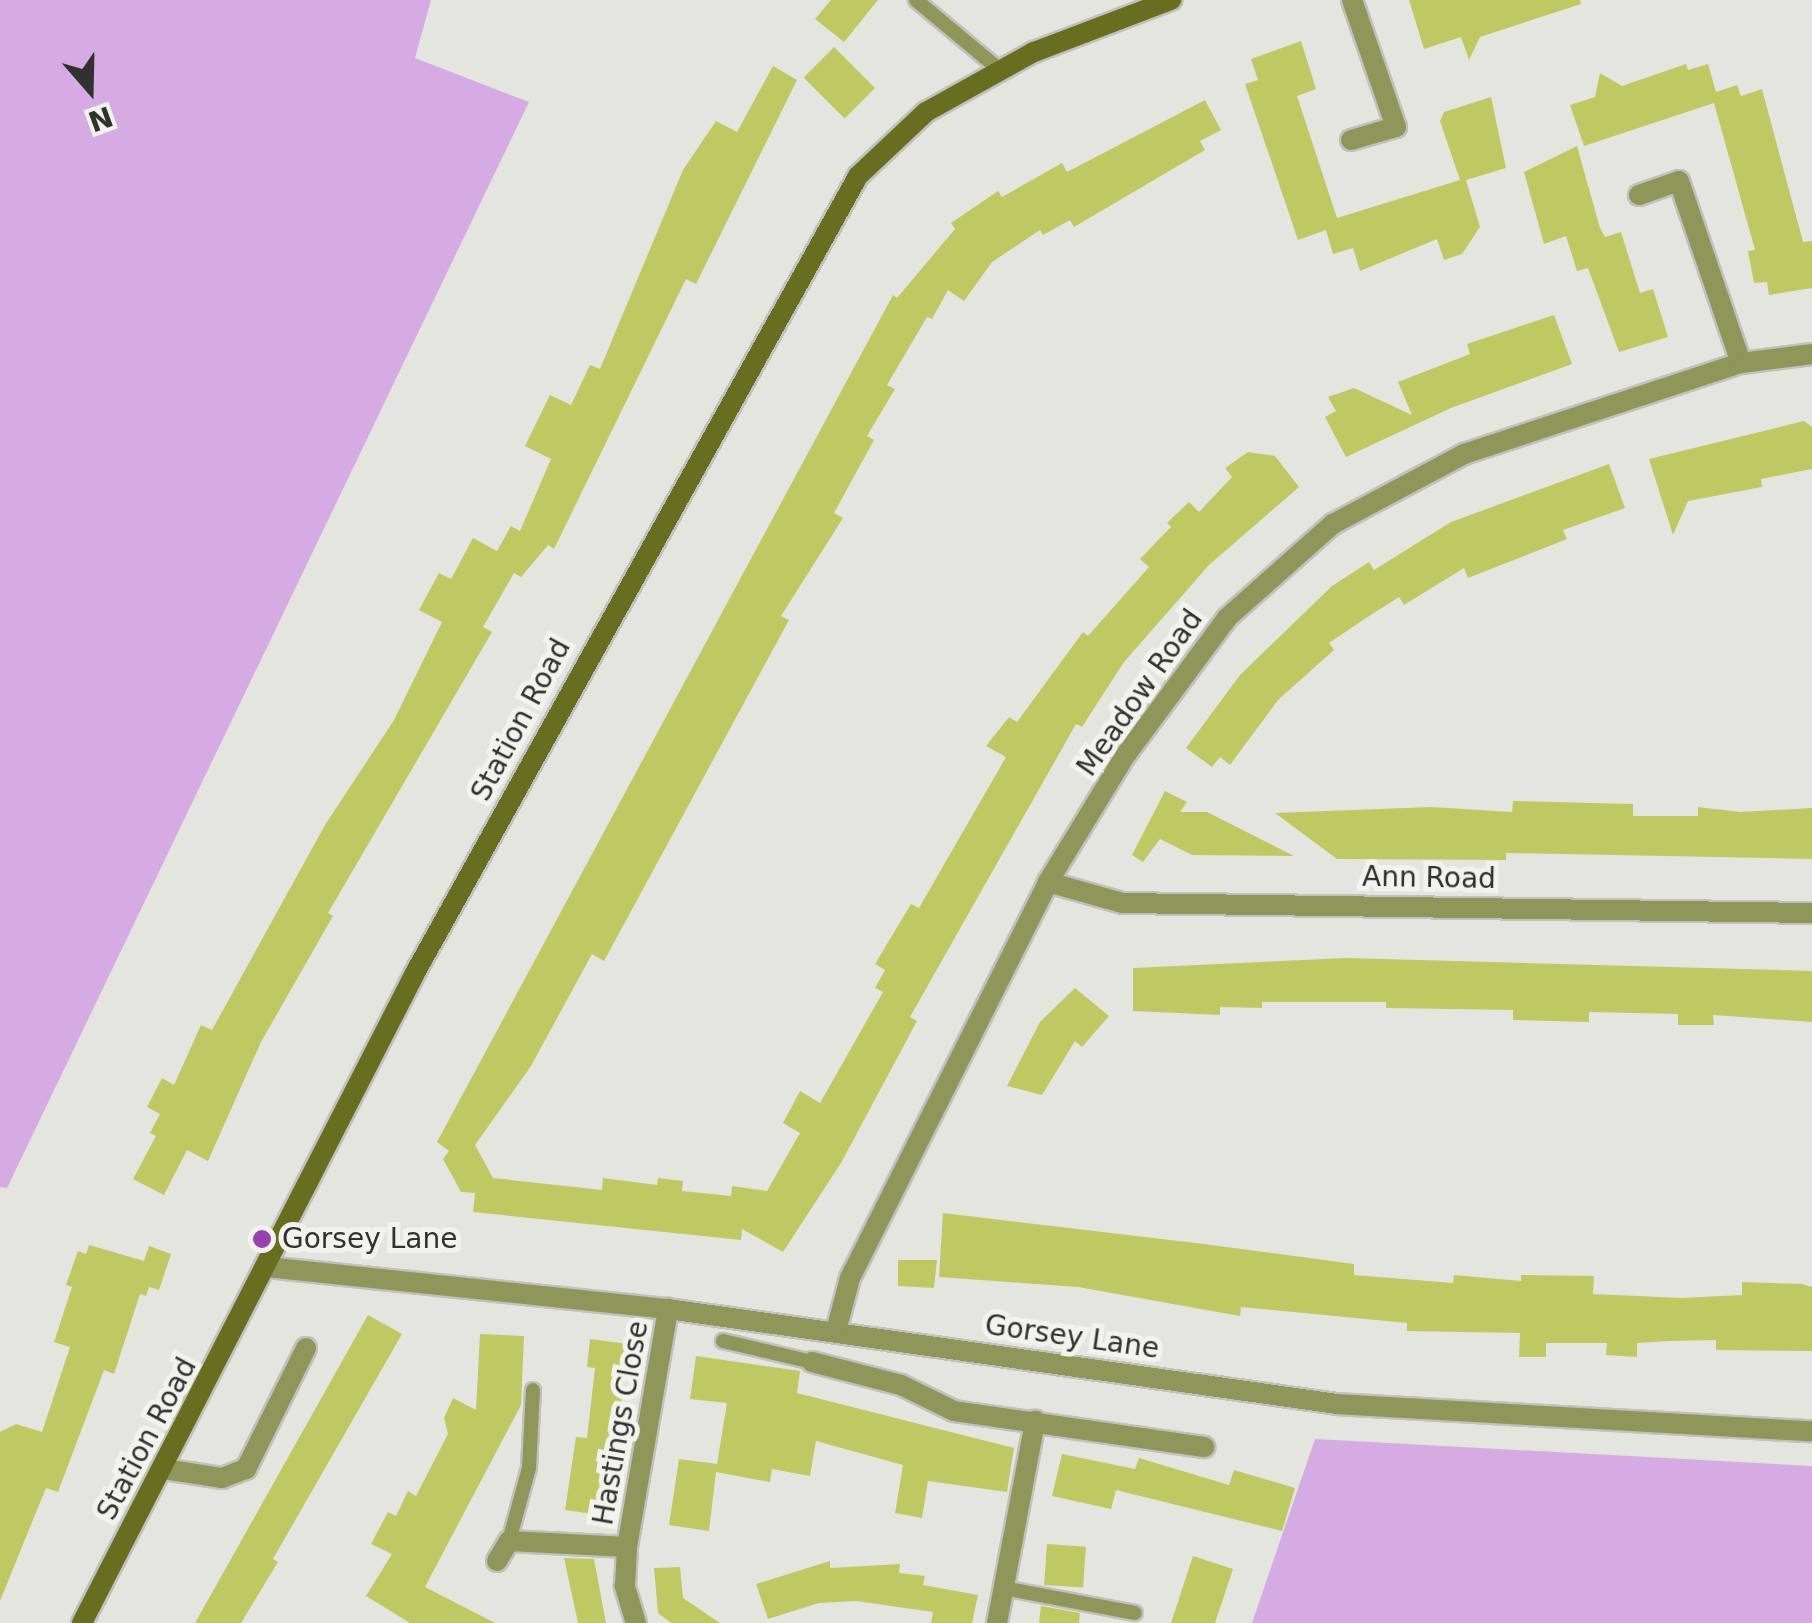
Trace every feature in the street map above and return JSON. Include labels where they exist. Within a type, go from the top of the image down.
[{"type":"street","name":"Station Road","points":[[82,1623],[563,700],[858,176],[890,138],[926,112],[1001,71],[1171,0]]},
{"type":"street","points":[[1351,140],[1396,127],[1352,0]]},
{"type":"street","points":[[1638,195],[1680,181],[1741,363]]},
{"type":"street","name":"Meadow Road","points":[[836,1331],[850,1278],[1048,882],[1186,668],[1227,618],[1332,524],[1464,454],[1741,363],[1812,354]]},
{"type":"street","name":"Ann Road","points":[[1048,882],[1122,903],[1812,913]]},
{"type":"street","name":"Gorsey Lane","points":[[267,1268],[668,1309],[1337,1404],[1812,1431]]},
{"type":"street","name":"Hastings Close","points":[[636,1623],[625,1586],[627,1547],[668,1309]]},
{"type":"street","points":[[164,1469],[222,1478],[246,1469],[306,1348]]},
{"type":"street","points":[[812,1362],[901,1384],[954,1410],[1204,1447]]},
{"type":"street","points":[[998,1623],[1008,1590],[1035,1422]]},
{"type":"street","points":[[497,1561],[509,1541]]},
{"type":"street","name":"Hastings Close","points":[[509,1541],[627,1547]]},
{"type":"lane","points":[[916,0],[1001,71]]},
{"type":"lane","points":[[723,1341],[812,1362]]},
{"type":"lane","points":[[509,1541],[529,1468],[534,1390]]},
{"type":"lane","points":[[1008,1590],[1135,1613]]},
{"type":"shaded area","points":[[0,0],[431,0],[415,58],[529,102],[7,1188],[0,1187]]},
{"type":"shaded area","points":[[1315,1439],[1812,1466],[1812,1623],[1252,1623]]},
{"type":"building","points":[[831,0],[878,0],[844,42],[815,19]]},
{"type":"building","points":[[1409,0],[1580,0],[1581,4],[1480,37],[1469,60],[1461,37],[1424,49]]},
{"type":"building","points":[[1301,41],[1316,89],[1297,96],[1337,218],[1460,180],[1440,121],[1444,112],[1491,97],[1506,168],[1466,180],[1480,227],[1462,254],[1444,260],[1437,239],[1360,271],[1353,248],[1333,254],[1326,230],[1298,240],[1245,84],[1258,80],[1251,59]]},
{"type":"building","points":[[834,47],[875,88],[845,118],[804,77]]},
{"type":"building","points":[[1686,64],[1688,70],[1708,64],[1716,92],[1737,85],[1741,96],[1762,89],[1803,242],[1812,241],[1812,288],[1769,295],[1767,282],[1754,283],[1748,251],[1755,250],[1714,103],[1584,146],[1570,105],[1595,97],[1600,73],[1622,86]]},
{"type":"building","points":[[773,66],[797,80],[696,284],[686,279],[554,549],[548,545],[521,577],[514,573],[483,627],[492,632],[328,913],[333,916],[261,1042],[208,1161],[187,1150],[164,1195],[133,1179],[156,1136],[150,1133],[160,1114],[147,1107],[162,1078],[174,1085],[201,1025],[212,1030],[325,825],[394,720],[442,622],[419,610],[439,573],[451,579],[473,538],[497,551],[511,526],[520,531],[551,459],[525,446],[550,395],[571,405],[590,365],[600,369],[683,170],[716,121],[737,132]]},
{"type":"building","points":[[1205,100],[1221,130],[1200,141],[1205,150],[1074,227],[1070,220],[1043,235],[1040,230],[992,262],[964,301],[948,290],[932,319],[927,317],[887,385],[895,389],[867,436],[874,440],[834,513],[843,518],[781,616],[789,620],[604,961],[592,954],[531,1066],[475,1145],[493,1178],[602,1190],[603,1178],[657,1185],[658,1178],[683,1181],[682,1191],[731,1196],[732,1186],[767,1191],[800,1133],[783,1123],[800,1091],[820,1103],[883,992],[875,988],[885,970],[875,964],[911,904],[919,908],[1006,757],[986,746],[1009,717],[1017,722],[1083,632],[1088,636],[1149,567],[1140,559],[1171,527],[1167,523],[1189,502],[1199,512],[1232,477],[1225,468],[1248,452],[1275,456],[1299,487],[1209,565],[1124,662],[1082,727],[1076,724],[910,1017],[917,1021],[841,1163],[783,1252],[742,1229],[741,1240],[473,1212],[475,1193],[461,1192],[443,1159],[449,1151],[437,1142],[893,295],[897,298],[955,229],[951,223],[998,191],[1002,197],[1062,163],[1067,172]]},
{"type":"building","points":[[1577,146],[1600,228],[1605,237],[1621,232],[1640,293],[1653,289],[1668,337],[1619,352],[1588,268],[1577,271],[1566,236],[1544,244],[1524,172]]},
{"type":"building","points":[[1554,315],[1572,364],[1451,408],[1346,457],[1325,417],[1336,411],[1328,397],[1354,388],[1412,415],[1398,382],[1470,354],[1467,344]]},
{"type":"building","points":[[1804,421],[1812,427],[1812,469],[1761,479],[1762,487],[1688,501],[1673,535],[1649,459]]},
{"type":"building","points":[[1609,464],[1625,508],[1563,530],[1567,539],[1468,578],[1464,568],[1404,605],[1399,597],[1363,620],[1329,643],[1334,650],[1278,700],[1230,765],[1220,757],[1212,767],[1186,748],[1240,675],[1332,586],[1369,562],[1374,570],[1451,522]]},
{"type":"building","points":[[1165,791],[1187,802],[1180,812],[1207,812],[1294,856],[1192,855],[1160,839],[1143,862],[1132,855]]},
{"type":"building","points":[[1513,801],[1633,804],[1633,816],[1698,816],[1698,807],[1740,812],[1812,808],[1812,859],[1506,853],[1506,860],[1337,859],[1275,813],[1431,807],[1512,812]]},
{"type":"building","points":[[1347,958],[1812,971],[1812,1022],[1713,1015],[1714,1025],[1678,1025],[1678,1014],[1589,1012],[1589,1022],[1513,1020],[1513,1010],[1386,1008],[1386,1002],[1262,1002],[1262,1008],[1220,1007],[1220,1015],[1133,1011],[1133,968]]},
{"type":"building","points":[[1075,988],[1109,1016],[1082,1047],[1075,1041],[1042,1095],[1007,1086],[1040,1022]]},
{"type":"building","points":[[943,1213],[1354,1264],[1354,1275],[1453,1283],[1454,1275],[1521,1281],[1521,1275],[1594,1276],[1593,1294],[1682,1298],[1742,1295],[1742,1282],[1802,1284],[1812,1287],[1812,1351],[1716,1350],[1716,1340],[1669,1341],[1637,1343],[1637,1357],[1606,1355],[1607,1343],[1546,1343],[1546,1357],[1519,1357],[1520,1333],[1407,1331],[1407,1323],[1241,1307],[1240,1316],[1078,1287],[939,1277]]},
{"type":"building","points":[[89,1245],[144,1261],[149,1246],[171,1254],[159,1290],[149,1287],[146,1296],[140,1294],[114,1374],[104,1370],[58,1492],[46,1488],[0,1601],[0,1432],[16,1424],[42,1432],[70,1347],[54,1342],[72,1287],[66,1285],[78,1251],[86,1254]]},
{"type":"building","points":[[898,1260],[937,1260],[934,1288],[898,1286]]},
{"type":"building","points":[[368,1315],[402,1334],[273,1559],[278,1562],[241,1623],[195,1623]]},
{"type":"building","points":[[480,1334],[524,1336],[521,1405],[425,1587],[495,1623],[410,1623],[366,1596],[392,1554],[371,1544],[388,1512],[396,1516],[408,1491],[416,1496],[448,1434],[444,1418],[453,1398],[476,1410]]},
{"type":"building","points":[[590,1339],[628,1344],[608,1516],[565,1510],[576,1437],[587,1438],[595,1368],[587,1367]]},
{"type":"building","points":[[696,1356],[800,1371],[797,1393],[1014,1448],[1007,1492],[928,1481],[922,1518],[895,1513],[903,1465],[816,1441],[810,1476],[772,1469],[770,1482],[716,1472],[709,1531],[669,1525],[679,1459],[717,1464],[727,1403],[690,1399]]},
{"type":"building","points":[[1062,1454],[1135,1469],[1139,1458],[1229,1485],[1234,1470],[1295,1488],[1282,1531],[1116,1490],[1111,1509],[1052,1496]]},
{"type":"building","points":[[1047,1544],[1086,1547],[1083,1588],[1044,1585]]},
{"type":"building","points":[[1193,1556],[1233,1569],[1215,1623],[1171,1623]]},
{"type":"building","points":[[564,1558],[594,1559],[606,1623],[578,1623]]},
{"type":"building","points":[[830,1561],[830,1568],[900,1564],[899,1573],[925,1576],[923,1585],[978,1595],[972,1623],[931,1623],[933,1612],[856,1601],[819,1603],[768,1619],[756,1584]]},
{"type":"building","points":[[680,1567],[683,1598],[720,1623],[671,1623],[658,1613],[654,1568]]},
{"type":"building","points":[[1041,1606],[1080,1613],[1079,1623],[1039,1623]]},
{"type":"place","name":"Gorsey Lane","points":[[262,1239]]}]
